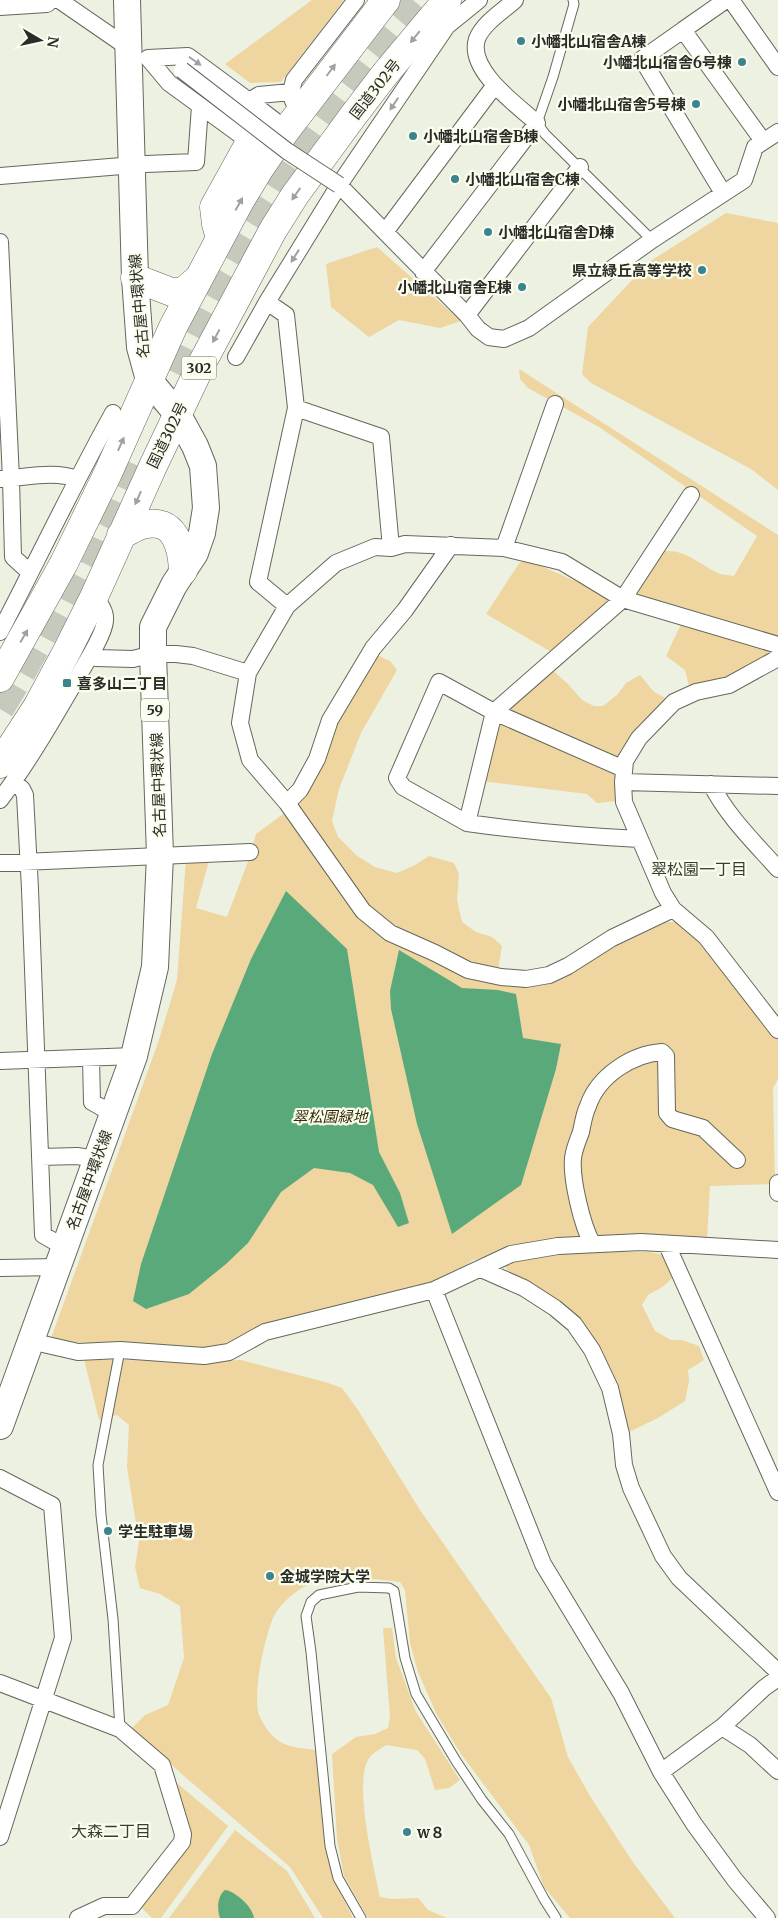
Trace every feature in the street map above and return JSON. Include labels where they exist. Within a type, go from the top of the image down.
[{"type":"highway","name":"302","points":[[0,678],[28,630],[57,548],[108,473],[148,380],[173,328],[293,105],[386,0]]},
{"type":"highway","name":"国道302号","points":[[7,773],[37,707],[94,597],[200,365],[273,230],[295,195],[385,74],[447,0]]},
{"type":"highway","points":[[220,238],[214,206],[250,142]]},
{"type":"highway","points":[[135,278],[174,294],[185,290],[198,279]]},
{"type":"highway","points":[[122,535],[145,524],[162,525],[171,530],[180,545],[183,572]]},
{"type":"main road","name":"名古屋中環状線","points":[[0,1426],[134,1056],[155,966],[160,855],[152,654],[153,627],[174,585],[195,553],[202,533],[206,508],[203,466],[195,446],[178,415],[148,380],[140,347],[135,278],[132,166],[138,53],[127,0]]},
{"type":"street","points":[[0,6],[47,4],[51,0]]},
{"type":"street","points":[[59,0],[138,53],[169,83],[250,142],[274,120],[188,56],[138,53]]},
{"type":"street","points":[[249,100],[259,95],[293,105],[294,80],[356,0]]},
{"type":"street","points":[[236,357],[267,302],[339,185],[447,26],[479,0]]},
{"type":"street","points":[[424,272],[537,123],[495,86],[483,70],[476,53],[478,39],[487,25],[515,0]]},
{"type":"street","points":[[723,193],[642,59],[726,0]]},
{"type":"street","points":[[731,0],[778,67]]},
{"type":"street","points":[[683,30],[763,141]]},
{"type":"street","points":[[138,53],[182,70],[287,151],[339,185],[467,315],[478,329],[490,336],[504,339],[529,328],[652,240],[744,180],[756,147],[778,132]]},
{"type":"street","points":[[385,232],[495,86]]},
{"type":"street","points":[[0,176],[196,162],[200,106]]},
{"type":"street","points":[[467,315],[580,167]]},
{"type":"street","points":[[0,242],[6,479],[13,557],[31,571]]},
{"type":"street","points":[[267,302],[286,315],[296,408],[258,582],[287,606]]},
{"type":"street","points":[[504,548],[554,404]]},
{"type":"street","points":[[296,408],[380,437],[391,548]]},
{"type":"street","points":[[0,632],[31,571],[57,548],[77,479],[113,413]]},
{"type":"street","points":[[6,479],[58,475],[68,475],[77,479]]},
{"type":"street","points":[[467,823],[494,712],[623,599],[691,495]]},
{"type":"street","points":[[673,909],[612,938],[568,966],[549,975],[526,979],[501,977],[468,970],[390,933],[363,911],[287,803],[250,760],[240,723],[248,673],[287,606],[336,562],[375,547],[391,548],[405,544],[451,544],[504,548],[562,562],[623,599],[778,645]]},
{"type":"street","points":[[287,803],[300,790],[318,759],[330,720],[373,648],[406,610],[451,544]]},
{"type":"street","points":[[0,800],[7,773],[90,656],[105,622],[101,604],[94,597]]},
{"type":"street","points":[[90,656],[96,658],[133,659],[152,654],[193,656],[248,673]]},
{"type":"street","points":[[778,658],[729,685],[696,692],[674,702],[639,738],[625,761],[624,775],[624,802],[663,893],[673,909],[706,937],[778,1030]]},
{"type":"street","points":[[639,839],[575,836],[467,823],[403,787],[398,778],[439,682],[494,712],[624,775],[711,784],[778,786]]},
{"type":"street","points":[[0,1268],[60,1256],[43,1235],[25,796],[22,789],[7,773]]},
{"type":"street","points":[[711,784],[718,798],[734,820],[778,869]]},
{"type":"street","points":[[0,863],[250,852]]},
{"type":"street","points":[[592,1243],[586,1231],[573,1175],[573,1156],[588,1104],[595,1092],[604,1080],[632,1060],[652,1053],[662,1052],[666,1056],[667,1113],[672,1119],[703,1128],[722,1144],[736,1160]]},
{"type":"street","points":[[0,1061],[134,1056]]},
{"type":"street","points":[[91,1058],[92,1102],[113,1114]]},
{"type":"street","points":[[40,1158],[77,1156],[96,1159]]},
{"type":"street","points":[[778,1183],[778,1193]]},
{"type":"street","points":[[30,1341],[78,1352],[120,1350],[204,1356],[229,1352],[265,1332],[434,1290],[511,1254],[558,1246],[641,1242],[778,1250]]},
{"type":"street","points":[[668,1245],[778,1492]]},
{"type":"street","points":[[481,1269],[524,1288],[555,1308],[574,1324],[592,1350],[610,1388],[621,1434],[624,1465],[631,1488],[663,1556],[679,1578],[778,1672]]},
{"type":"street","points":[[434,1290],[543,1564],[620,1693],[661,1772],[694,1824],[735,1880],[767,1918]]},
{"type":"street","points":[[0,1478],[52,1505],[63,1638],[0,1837]]},
{"type":"street","points":[[661,1772],[722,1727],[778,1678]]},
{"type":"street","points":[[0,1683],[120,1729],[162,1765],[183,1834],[182,1842],[132,1906],[104,1906],[78,1918]]},
{"type":"street","points":[[722,1727],[750,1745],[778,1771]]},
{"type":"lane","points":[[573,0],[574,4],[553,77],[537,123],[545,134],[652,240]]},
{"type":"lane","points":[[120,1350],[98,1465],[120,1729]]},
{"type":"lane","points":[[361,1918],[338,1878],[330,1846],[306,1616],[311,1602],[319,1595],[358,1587],[389,1588],[394,1591],[405,1658],[416,1694],[456,1761],[482,1800],[509,1834],[556,1918]]},
{"type":"green space","points":[[312,0],[344,0],[281,82],[250,83],[225,64]]},
{"type":"green space","name":"県立緑丘高等学校","points":[[726,213],[778,223],[778,490],[751,469],[591,383],[582,374],[588,327],[649,262]]},
{"type":"green space","points":[[377,247],[461,321],[440,328],[399,320],[369,337],[331,307],[326,264]]},
{"type":"green space","points":[[519,369],[778,535],[778,638],[633,593],[660,552],[668,551],[683,554],[718,573],[734,576],[757,536],[599,427],[528,388],[520,379]]},
{"type":"green space","points":[[520,562],[532,562],[607,595],[609,606],[553,653],[486,614]]},
{"type":"green space","points":[[682,622],[773,649],[771,655],[732,676],[710,684],[689,686],[685,670],[666,656]]},
{"type":"green space","points":[[375,654],[390,661],[397,670],[361,733],[339,789],[332,821],[338,837],[357,856],[375,867],[397,873],[429,856],[454,863],[459,874],[457,900],[462,922],[476,932],[492,937],[502,946],[498,970],[471,965],[394,929],[366,908],[292,804],[333,723]]},
{"type":"green space","points":[[551,669],[582,700],[594,706],[603,706],[617,695],[626,683],[640,675],[654,692],[669,700],[622,760],[500,712]]},
{"type":"green space","points":[[496,720],[619,769],[619,801],[597,803],[587,794],[481,781]]},
{"type":"green space","name":"翠松園緑地","points":[[286,812],[360,915],[432,958],[549,982],[571,974],[615,946],[667,922],[683,922],[701,940],[778,1038],[778,1079],[773,1088],[775,1184],[710,1186],[707,1240],[487,1257],[473,1260],[445,1279],[267,1325],[207,1349],[50,1341],[158,1043],[177,980],[186,859],[210,857],[196,908],[227,917],[250,856],[256,834]]},
{"type":"green space","points":[[590,1251],[650,1252],[667,1256],[674,1271],[672,1278],[664,1286],[648,1295],[642,1305],[655,1331],[671,1340],[682,1340],[699,1346],[704,1360],[688,1370],[689,1381],[685,1401],[658,1418],[627,1433],[616,1387],[540,1290],[507,1270],[505,1266],[524,1258],[535,1256]]},
{"type":"green space","points":[[84,1359],[202,1362],[241,1360],[342,1388],[358,1410],[420,1510],[551,1698],[568,1757],[590,1796],[632,1861],[675,1918],[570,1918],[544,1887],[529,1845],[461,1754],[437,1715],[418,1672],[410,1643],[405,1590],[400,1582],[348,1578],[320,1580],[306,1585],[286,1600],[276,1612],[266,1639],[257,1690],[259,1714],[264,1725],[272,1735],[278,1741],[288,1745],[316,1750],[334,1879],[353,1918],[323,1918],[290,1867],[184,1776],[132,1728],[145,1715],[168,1705],[184,1658],[180,1606],[160,1594],[140,1588],[135,1567],[139,1542],[127,1467],[129,1425],[117,1415],[99,1420]]},
{"type":"green space","points":[[383,1628],[392,1628],[396,1658],[416,1712],[460,1780],[449,1788],[435,1790],[425,1759],[417,1750],[386,1745],[370,1757],[365,1768],[363,1784],[364,1803],[369,1846],[380,1897],[392,1899],[418,1898],[428,1910],[447,1918],[368,1918],[344,1876],[337,1839],[332,1754],[356,1737],[375,1734],[388,1728],[390,1717]]},
{"type":"green space","points":[[178,1784],[228,1826],[161,1918],[152,1918],[141,1907],[186,1846],[175,1789]]},
{"type":"green space","points":[[235,1830],[287,1871],[315,1918],[169,1918]]},
{"type":"shaded area","points":[[286,891],[347,949],[379,1152],[400,1193],[409,1223],[398,1227],[373,1185],[350,1173],[314,1168],[281,1192],[248,1243],[226,1264],[189,1294],[146,1309],[133,1301],[141,1264],[212,1054],[251,959]]},
{"type":"shaded area","points":[[399,950],[462,988],[498,990],[516,994],[523,1038],[561,1044],[556,1069],[521,1185],[452,1234],[417,1124],[391,1009],[390,991]]},
{"type":"shaded area","points":[[225,1890],[234,1893],[243,1900],[254,1918],[220,1918],[218,1903],[220,1896]]},
{"type":"tunnel","points":[[151,408],[205,299],[267,195],[337,95],[413,0]]},
{"type":"tunnel","points":[[0,709],[68,587],[127,461]]},
{"type":"place","name":"小幡北山宿舎A棟","points":[[521,41]]},
{"type":"place","name":"小幡北山宿舎6号棟","points":[[742,62]]},
{"type":"place","name":"小幡北山宿舎5号棟","points":[[696,104]]},
{"type":"place","name":"小幡北山宿舎B棟","points":[[413,136]]},
{"type":"place","name":"小幡北山宿舎C棟","points":[[455,179]]},
{"type":"place","name":"小幡北山宿舎D棟","points":[[488,232]]},
{"type":"place","name":"県立緑丘高等学校","points":[[702,270]]},
{"type":"place","name":"小幡北山宿舎E棟","points":[[522,287]]},
{"type":"place","name":"喜多山二丁目","points":[[67,683]]},
{"type":"place","name":"学生駐車場","points":[[108,1531]]},
{"type":"place","name":"金城学院大学","points":[[270,1576]]},
{"type":"place","name":"w８","points":[[407,1832]]},
{"type":"district","name":"翠松園一丁目","points":[[699,869]]},
{"type":"district","name":"大森二丁目","points":[[111,1831]]}]
